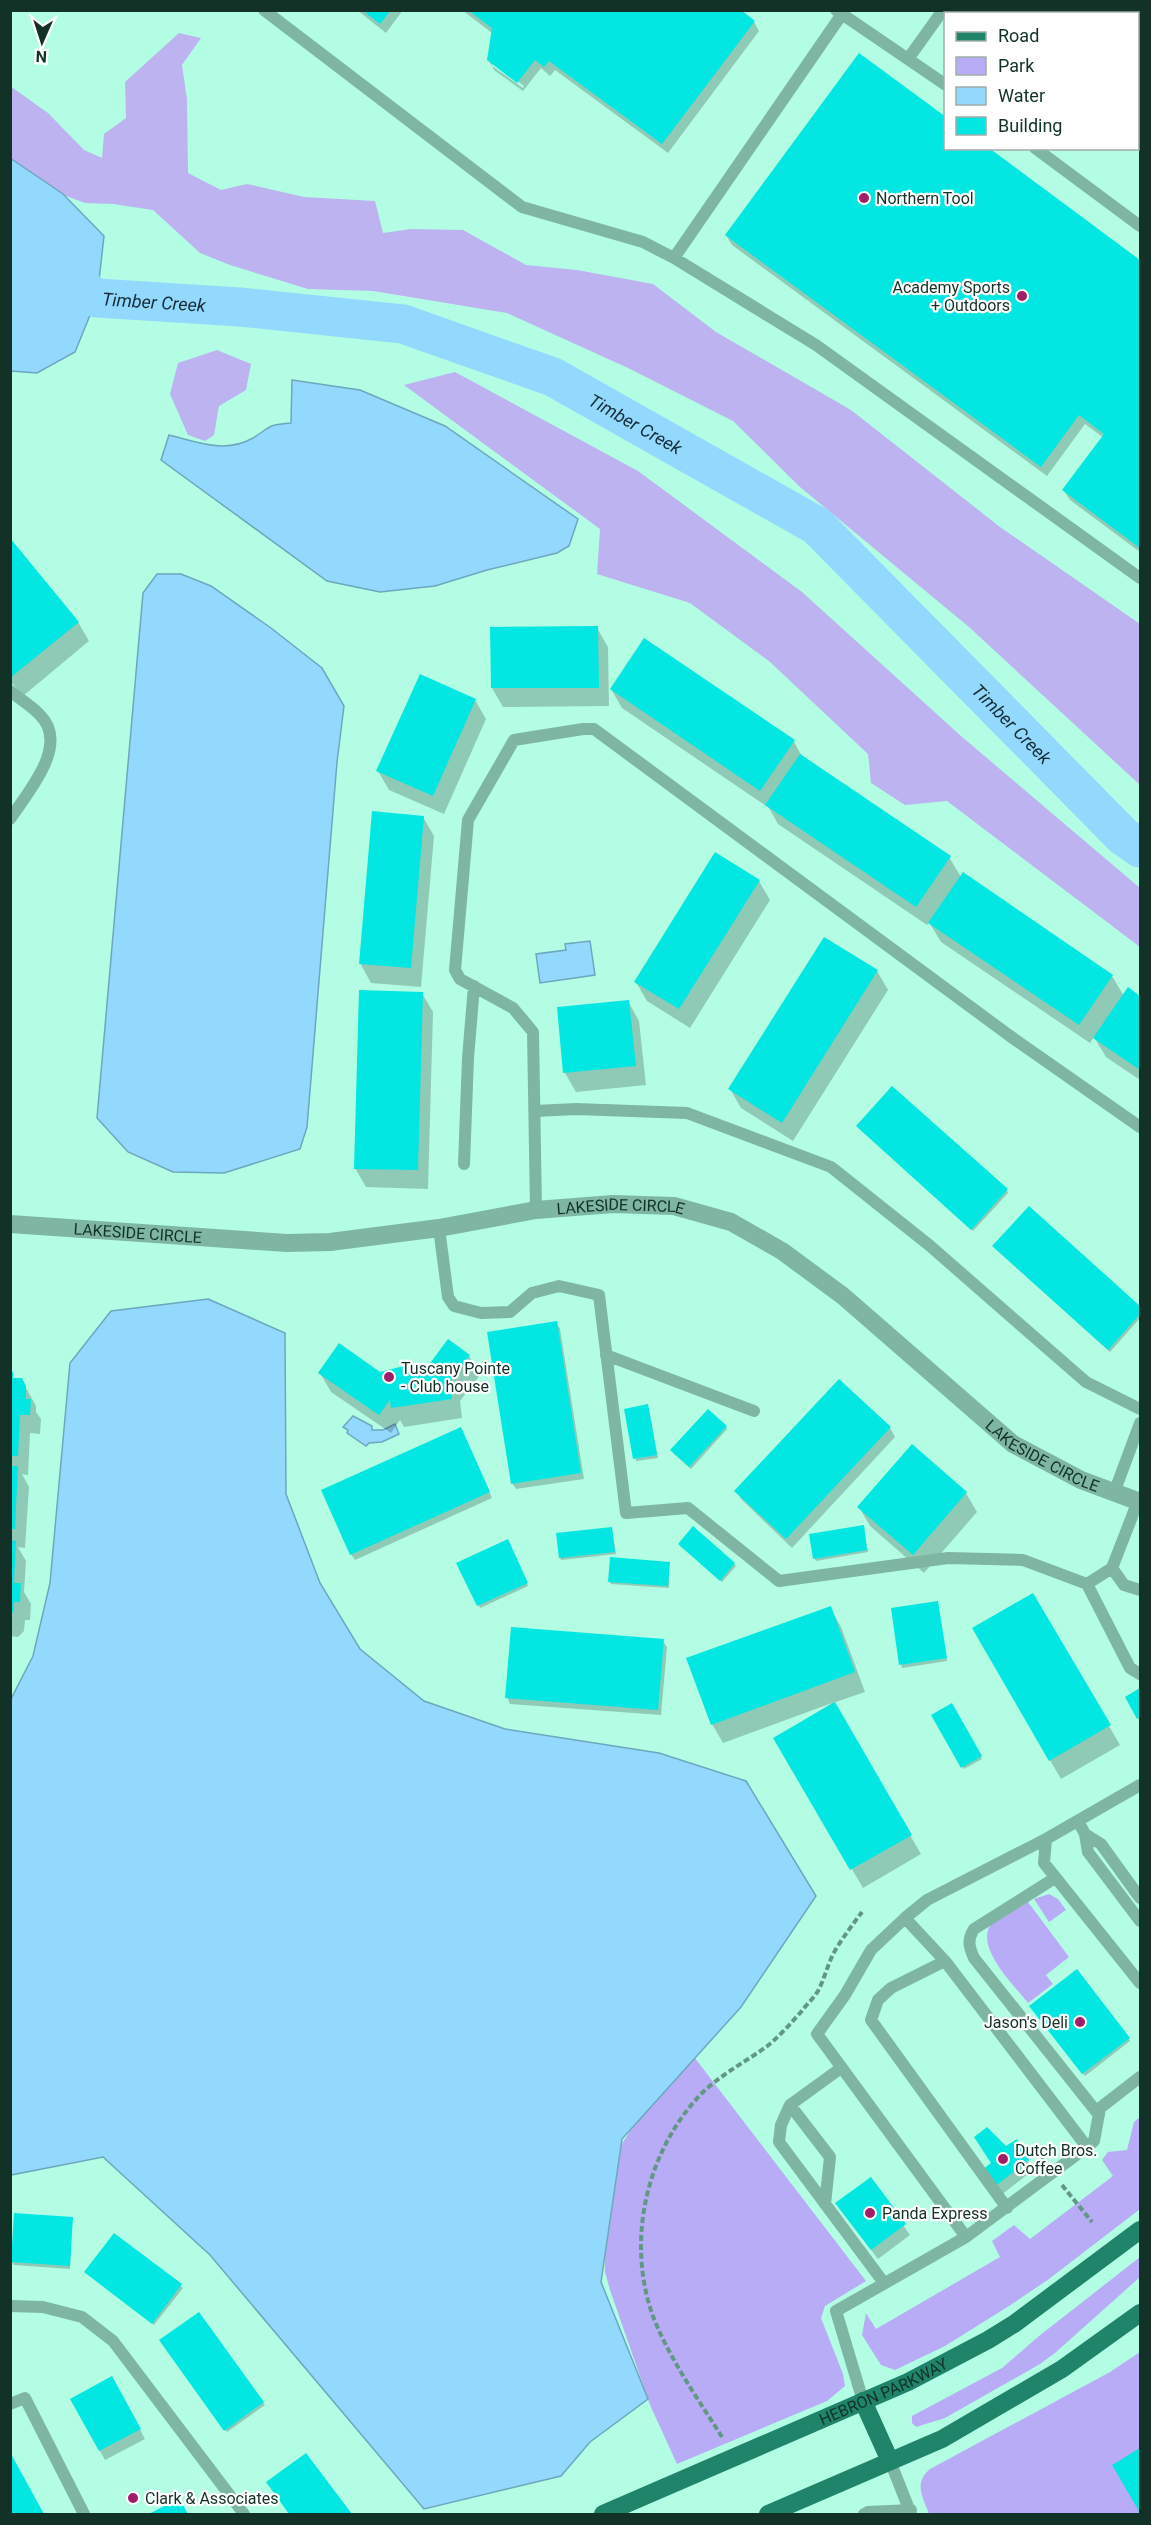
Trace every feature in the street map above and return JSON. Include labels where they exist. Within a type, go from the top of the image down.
[{"type":"main road","name":"HEBRON PARKWAY","points":[[603,2514],[908,2382],[1005,2330],[1140,2230]]},
{"type":"main road","points":[[768,2514],[942,2439],[1062,2369],[1140,2313]]},
{"type":"main road","points":[[863,2402],[890,2461]]},
{"type":"street","name":"LAKESIDE CIRCLE","points":[[10,1224],[287,1244],[330,1242],[439,1228],[536,1210],[613,1204],[674,1206],[731,1222],[782,1251],[843,1296],[1013,1444],[1081,1480],[1139,1502]]},
{"type":"lane","points":[[264,10],[522,207],[643,242],[674,258],[816,345],[1140,578]]},
{"type":"lane","points":[[908,59],[943,10]]},
{"type":"lane","points":[[674,258],[839,12],[944,84]]},
{"type":"lane","points":[[1038,150],[1140,226]]},
{"type":"lane","points":[[10,691],[42,716],[50,738],[51,753],[10,819]]},
{"type":"lane","points":[[536,1210],[532,1032],[513,1008],[460,979],[455,970],[468,820],[514,740],[594,729],[1010,1036],[1140,1127]]},
{"type":"lane","points":[[465,1164],[468,1058],[474,986]]},
{"type":"lane","points":[[535,1111],[576,1109],[687,1113],[831,1167],[929,1245],[1086,1382],[1140,1409]]},
{"type":"lane","points":[[439,1228],[448,1298],[454,1306],[481,1313],[510,1312],[531,1293],[559,1286],[599,1295],[626,1513],[688,1508],[778,1581],[948,1558],[1023,1560],[1087,1584],[1130,1668],[1140,1674]]},
{"type":"lane","points":[[606,1355],[754,1411]]},
{"type":"lane","points":[[1114,1492],[1140,1423]]},
{"type":"lane","points":[[1087,1584],[1112,1568],[1139,1502]]},
{"type":"lane","points":[[1112,1568],[1124,1585],[1140,1590]]},
{"type":"lane","points":[[966,2237],[817,2034],[845,1995],[871,1950],[927,1900],[1046,1839],[1140,1785]]},
{"type":"lane","points":[[1078,1821],[1085,1834],[1088,1852],[1140,1921]]},
{"type":"lane","points":[[1085,1834],[1101,1844],[1140,1898]]},
{"type":"lane","points":[[1046,1839],[1044,1863],[1140,1983]]},
{"type":"lane","points":[[1055,1878],[974,1929],[969,1936],[969,1946],[974,1958],[1099,2115]]},
{"type":"lane","points":[[905,1918],[945,1961],[1087,2147]]},
{"type":"lane","points":[[945,1961],[891,1988],[878,2000],[871,2020],[1007,2208]]},
{"type":"lane","points":[[841,2068],[790,2105],[781,2125],[779,2142],[884,2283]]},
{"type":"lane","points":[[863,2402],[836,2311],[966,2237],[1087,2147],[1094,2141],[1100,2108],[1140,2077]]},
{"type":"lane","points":[[790,2105],[830,2157],[825,2204]]},
{"type":"lane","points":[[10,2306],[44,2307],[82,2317],[113,2341],[244,2514]]},
{"type":"lane","points":[[10,2404],[25,2398],[84,2514]]},
{"type":"lane","points":[[864,2514],[868,2512],[911,2512],[890,2461]]},
{"type":"path","points":[[722,2437],[676,2362],[654,2318],[645,2282],[643,2262],[643,2205],[655,2166],[675,2125],[704,2092],[727,2072],[767,2046],[799,2014],[818,1992],[835,1950],[862,1912]]},
{"type":"green space","points":[[1049,1894],[1058,1899],[1066,1910],[1049,1922],[1034,1899]]},
{"type":"green space","points":[[1028,1902],[1069,1957],[1046,1975],[1053,1984],[1028,2003],[996,1963],[987,1940],[988,1929],[995,1920]]},
{"type":"green space","points":[[691,2053],[866,2281],[825,2306],[821,2318],[843,2374],[845,2386],[827,2401],[677,2464],[650,2405],[610,2290],[605,2272],[604,2229],[616,2153],[652,2097]]},
{"type":"green space","points":[[1140,2117],[1140,2209],[1049,2279],[945,2346],[895,2370],[881,2365],[862,2335],[866,2313],[876,2329],[1000,2257],[992,2241],[1014,2225],[1030,2239],[1113,2176],[1102,2160],[1108,2152],[1127,2150],[1134,2122]]},
{"type":"green space","points":[[1140,2257],[1140,2277],[1040,2364],[945,2418],[916,2427],[912,2423],[912,2416],[1002,2368]]},
{"type":"green space","points":[[1140,2352],[1140,2514],[929,2514],[922,2496],[921,2485],[925,2474],[930,2469],[1110,2372]]},
{"type":"shaded area","points":[[179,33],[201,38],[182,65],[187,99],[188,173],[221,190],[247,184],[304,197],[375,201],[383,233],[411,229],[463,230],[526,265],[577,270],[653,284],[716,332],[851,410],[1000,527],[1140,624],[1140,785],[969,627],[800,487],[733,421],[628,368],[507,313],[373,291],[308,289],[230,265],[200,253],[153,210],[113,204],[85,203],[20,179],[11,173],[10,86],[48,113],[84,150],[102,158],[104,134],[126,118],[125,82]]},
{"type":"shaded area","points":[[217,350],[251,364],[246,390],[219,406],[214,435],[205,441],[188,435],[170,394],[178,363]]},
{"type":"shaded area","points":[[455,372],[638,471],[802,592],[961,736],[1140,888],[1140,947],[947,801],[905,805],[871,783],[868,754],[770,662],[690,603],[597,574],[600,529],[404,385]]},
{"type":"water","points":[[10,158],[63,194],[104,236],[97,298],[75,352],[37,373],[11,371]]},
{"type":"water","points":[[292,380],[360,390],[445,426],[578,519],[569,546],[557,553],[487,570],[435,586],[380,592],[327,581],[161,460],[169,435],[222,446],[243,443],[273,425],[291,423]]},
{"type":"water","points":[[157,574],[181,574],[211,586],[271,628],[322,668],[344,706],[337,762],[307,1127],[300,1149],[224,1173],[173,1172],[128,1152],[97,1118],[143,593]]},
{"type":"water","points":[[590,941],[595,975],[540,983],[536,954],[566,950],[565,944]]},
{"type":"water","points":[[208,1299],[285,1333],[286,1494],[320,1583],[360,1649],[424,1701],[505,1729],[659,1753],[746,1781],[816,1896],[741,2007],[622,2139],[601,2282],[648,2399],[590,2442],[561,2476],[424,2509],[210,2255],[103,2157],[11,2175],[11,1699],[33,1656],[50,1583],[70,1363],[111,1311]]},
{"type":"water","points":[[353,1416],[372,1426],[372,1430],[383,1430],[395,1424],[399,1434],[366,1446],[347,1433],[348,1430],[343,1427]]},
{"type":"building","points":[[362,10],[391,10],[380,24]]},
{"type":"building","points":[[468,10],[741,10],[755,21],[662,144],[549,61],[544,67],[535,60],[517,83],[487,60],[492,28]]},
{"type":"building","points":[[859,53],[944,116],[944,150],[992,150],[1140,260],[1140,548],[1062,490],[1104,434],[1079,415],[1041,467],[725,235]]},
{"type":"building","points":[[10,538],[79,622],[10,678]]},
{"type":"building","points":[[598,626],[599,688],[491,688],[490,627]]},
{"type":"building","points":[[644,638],[795,740],[760,791],[610,689]]},
{"type":"building","points":[[420,674],[476,699],[433,796],[376,771]]},
{"type":"building","points":[[800,754],[951,856],[916,907],[765,805]]},
{"type":"building","points":[[372,811],[424,816],[411,968],[359,964]]},
{"type":"building","points":[[715,852],[760,880],[679,1009],[634,982]]},
{"type":"building","points":[[963,872],[1113,975],[1079,1025],[928,923]]},
{"type":"building","points":[[824,937],[878,970],[782,1123],[728,1089]]},
{"type":"building","points":[[1128,987],[1140,996],[1140,1070],[1093,1038]]},
{"type":"building","points":[[359,990],[423,992],[418,1170],[354,1169]]},
{"type":"building","points":[[629,1000],[636,1066],[563,1073],[557,1007]]},
{"type":"building","points":[[892,1086],[1008,1189],[971,1230],[856,1126]]},
{"type":"building","points":[[1029,1206],[1140,1306],[1140,1314],[1108,1350],[992,1246]]},
{"type":"building","points":[[557,1321],[581,1473],[511,1484],[487,1332]]},
{"type":"building","name":"Tuscany Pointe - Club house","points":[[448,1339],[470,1355],[450,1381],[452,1399],[391,1408],[390,1400],[379,1415],[318,1373],[339,1343],[380,1372],[408,1365],[410,1370],[428,1366]]},
{"type":"building","points":[[10,1372],[13,1372],[13,1378],[22,1378],[26,1386],[26,1399],[31,1399],[30,1415],[20,1415],[18,1456],[10,1456]]},
{"type":"building","points":[[839,1379],[891,1427],[786,1539],[734,1491]]},
{"type":"building","points":[[648,1404],[657,1455],[633,1459],[624,1409]]},
{"type":"building","points":[[708,1409],[727,1426],[689,1467],[670,1450]]},
{"type":"building","points":[[461,1427],[490,1492],[350,1555],[321,1490]]},
{"type":"building","points":[[912,1444],[967,1492],[913,1555],[857,1507]]},
{"type":"building","points":[[10,1466],[18,1466],[15,1529],[10,1529]]},
{"type":"building","points":[[864,1525],[867,1550],[813,1559],[809,1534]]},
{"type":"building","points":[[693,1526],[735,1563],[720,1581],[678,1544]]},
{"type":"building","points":[[612,1527],[615,1552],[559,1558],[556,1533]]},
{"type":"building","points":[[508,1539],[528,1583],[477,1606],[456,1563]]},
{"type":"building","points":[[10,1540],[16,1541],[14,1583],[21,1583],[20,1602],[14,1602],[14,1611],[10,1614]]},
{"type":"building","points":[[610,1557],[670,1562],[668,1586],[608,1582]]},
{"type":"building","points":[[1033,1593],[1111,1725],[1049,1761],[972,1628]]},
{"type":"building","points":[[938,1601],[947,1658],[899,1665],[891,1608]]},
{"type":"building","points":[[831,1606],[855,1672],[711,1725],[686,1658]]},
{"type":"building","points":[[511,1627],[664,1639],[658,1710],[505,1698]]},
{"type":"building","points":[[1140,1688],[1140,1717],[1137,1719],[1125,1697]]},
{"type":"building","points":[[835,1702],[912,1835],[850,1870],[773,1738]]},
{"type":"building","points":[[952,1703],[982,1756],[961,1768],[931,1715]]},
{"type":"building","name":"Jason's Deli","points":[[1077,1969],[1130,2038],[1082,2074],[1029,2006]]},
{"type":"building","points":[[987,2127],[1006,2146],[1017,2139],[1029,2160],[994,2187],[977,2174],[991,2163],[974,2137]]},
{"type":"building","points":[[871,2177],[906,2224],[871,2250],[835,2203]]},
{"type":"building","points":[[14,2213],[73,2217],[70,2266],[11,2262]]},
{"type":"building","points":[[114,2233],[182,2284],[152,2324],[84,2272]]},
{"type":"building","points":[[199,2312],[264,2402],[224,2431],[159,2340]]},
{"type":"building","points":[[112,2376],[141,2429],[99,2451],[70,2399]]},
{"type":"building","points":[[1140,2448],[1140,2513],[1112,2465]]},
{"type":"building","points":[[10,2452],[44,2514],[10,2514]]},
{"type":"building","points":[[306,2453],[352,2514],[289,2514],[266,2482]]},
{"type":"building","points":[[179,2498],[188,2514],[149,2514]]},
{"type":"waterway","name":"Timber Creek","points":[[10,243],[97,298],[240,307],[403,324],[553,377],[817,526],[1123,836],[1140,848]]},
{"type":"place","name":"Northern Tool","points":[[864,198]]},
{"type":"place","name":"Academy Sports + Outdoors","points":[[1022,296]]},
{"type":"place","name":"Tuscany Pointe - Club house","points":[[389,1377]]},
{"type":"place","name":"Jason's Deli","points":[[1080,2022]]},
{"type":"place","name":"Dutch Bros. Coffee","points":[[1003,2159]]},
{"type":"place","name":"Panda Express","points":[[870,2213]]},
{"type":"place","name":"Clark & Associates","points":[[133,2498]]}]
